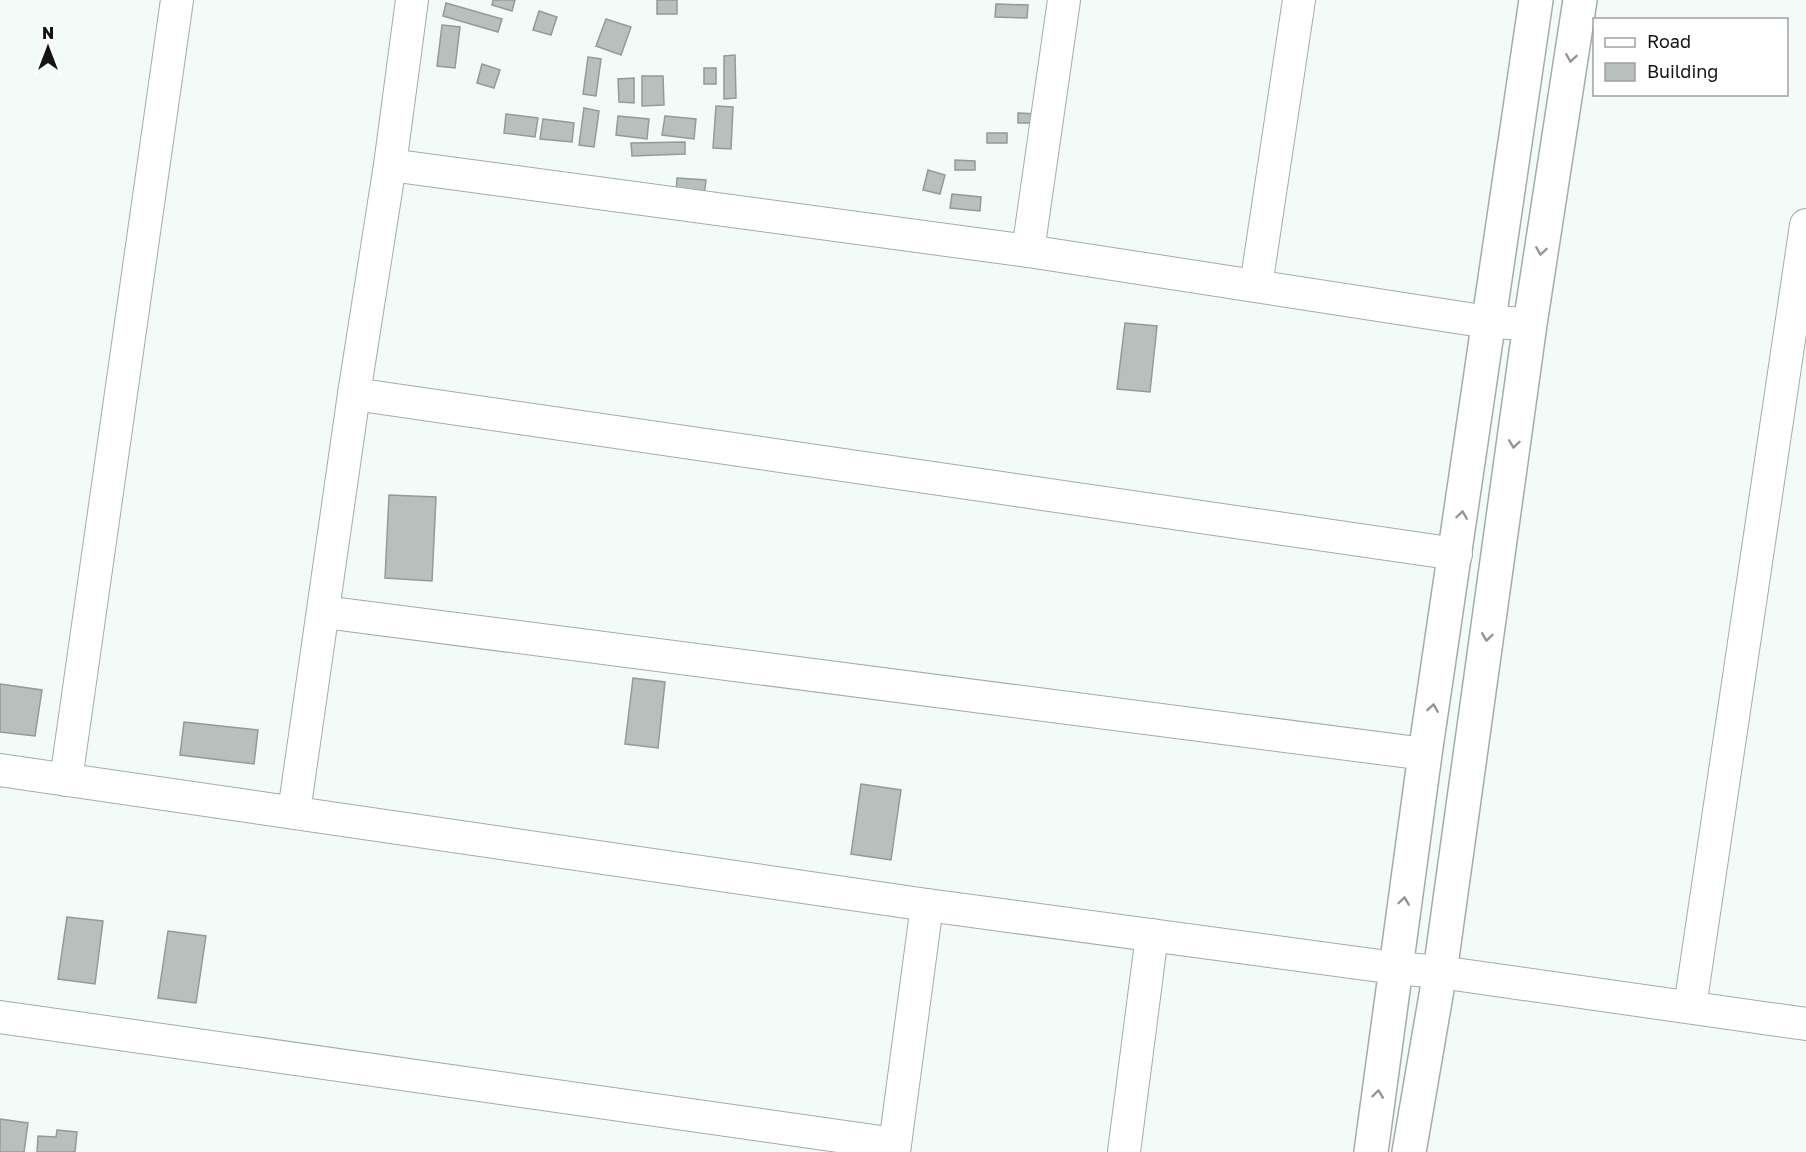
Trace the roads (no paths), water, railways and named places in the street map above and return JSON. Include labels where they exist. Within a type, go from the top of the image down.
[{"type":"street","points":[[66,780],[177,0]]},
{"type":"street","points":[[294,812],[354,394],[390,165],[412,0]]},
{"type":"street","points":[[1028,251],[1064,0]]},
{"type":"street","points":[[1256,286],[1299,0]]},
{"type":"street","points":[[1371,1152],[1425,754],[1536,0]]},
{"type":"street","points":[[1409,1152],[1440,972],[1530,324],[1580,0]]},
{"type":"street","points":[[390,165],[1028,251],[1488,322],[1530,324]]},
{"type":"street","points":[[1690,1007],[1806,225]]},
{"type":"street","points":[[354,394],[1456,554]]},
{"type":"street","points":[[324,612],[1425,754]]},
{"type":"street","points":[[0,770],[927,905],[1395,968],[1440,972],[1806,1024]]},
{"type":"street","points":[[0,1017],[895,1148],[927,905]]},
{"type":"street","points":[[1124,1152],[1152,936]]}]
